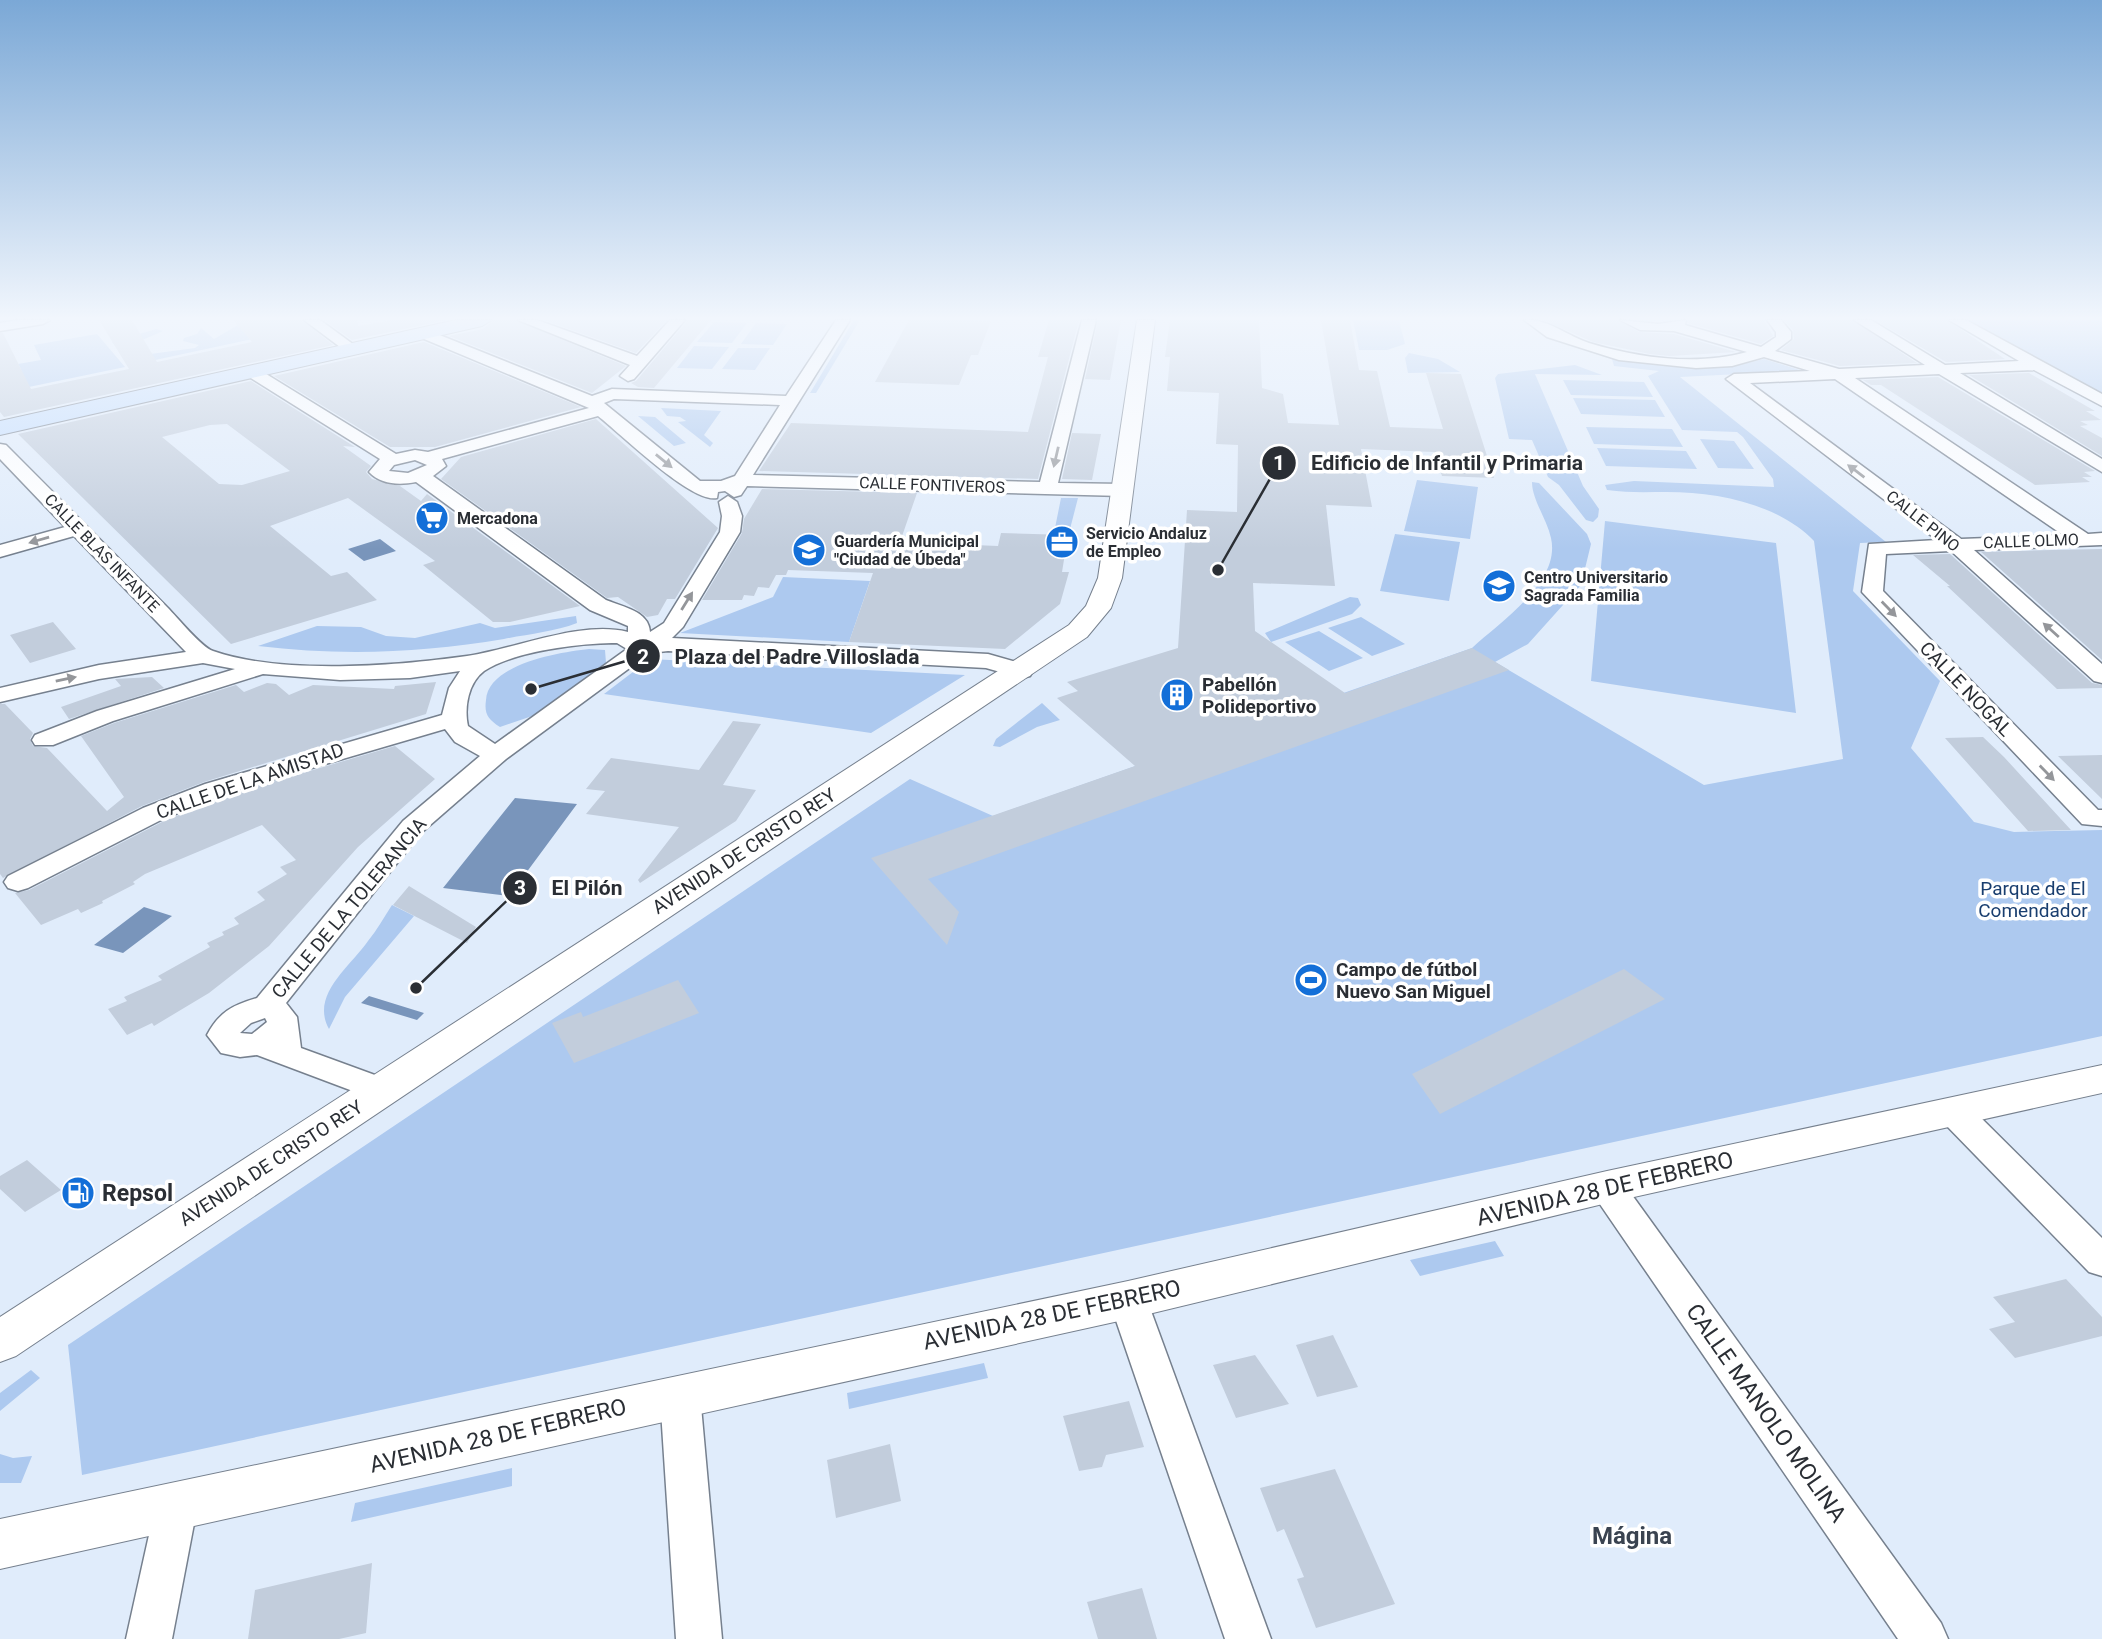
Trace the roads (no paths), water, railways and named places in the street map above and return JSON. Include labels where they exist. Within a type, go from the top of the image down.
[{"type":"main road","points":[[0,428],[142,396]]},
{"type":"street","points":[[291,396],[392,459]]},
{"type":"street","points":[[589,396],[603,402],[696,487],[728,502],[795,396]]},
{"type":"street","points":[[603,402],[608,396]]},
{"type":"street","points":[[1048,488],[1070,396]]},
{"type":"street","name":"AVENIDA DE CRISTO REY","points":[[0,1342],[1078,631],[1101,603],[1110,578],[1136,396]]},
{"type":"street","name":"CALLE PINO","points":[[1757,396],[1955,544],[2102,676]]},
{"type":"street","points":[[1873,396],[2092,539],[2102,552]]},
{"type":"street","points":[[1986,396],[2102,467]]},
{"type":"street","points":[[430,457],[437,461],[437,466],[419,475],[395,478],[380,474],[379,467],[392,459],[430,457],[603,402],[792,401]]},
{"type":"street","name":"CALLE BLAS INFANTE","points":[[0,449],[203,656]]},
{"type":"street","points":[[419,475],[598,605],[628,616],[639,624],[640,648]]},
{"type":"street","name":"CALLE FONTIVEROS","points":[[696,487],[723,486],[740,480],[1124,490]]},
{"type":"street","name":"CALLE DE LA TOLERANCIA","points":[[382,1090],[273,1032],[412,827],[497,754],[672,626],[730,532],[732,516],[728,502]]},
{"type":"street","points":[[0,551],[78,529]]},
{"type":"street","name":"CALLE OLMO","points":[[1876,548],[2092,539]]},
{"type":"street","name":"CALLE NOGAL","points":[[1876,548],[1872,592],[2096,818]]},
{"type":"street","points":[[586,638],[604,627],[608,619],[598,605]]},
{"type":"street","points":[[0,695],[99,671],[203,656],[265,668],[340,673],[440,668],[586,638],[618,636],[631,640],[640,648],[668,644],[988,661],[1021,671]]},
{"type":"street","points":[[493,659],[478,666],[467,677],[459,693],[453,719],[458,732],[497,754]]},
{"type":"street","points":[[44,740],[105,716],[265,668]]},
{"type":"street","points":[[440,668],[467,677]]},
{"type":"street","name":"CALLE DE LA AMISTAD","points":[[18,882],[152,814],[214,789],[453,719]]},
{"type":"street","name":"AVENIDA 28 DE FEBRERO","points":[[0,1544],[1128,1300],[1607,1187],[2102,1079]]},
{"type":"street","points":[[1954,1112],[2102,1261]]},
{"type":"street","name":"CALLE MANOLO MOLINA","points":[[1607,1187],[1925,1639]]},
{"type":"street","points":[[1128,1300],[1248,1639]]},
{"type":"street","points":[[680,1395],[699,1639]]},
{"type":"street","points":[[149,1639],[176,1508]]},
{"type":"place","name":"Mercadona","points":[[432,518]]},
{"type":"place","name":"Servicio Andaluz de Empleo","points":[[1062,542]]},
{"type":"place","name":"Guardería Municipal \"Ciudad de Úbeda\"","points":[[809,550]]},
{"type":"place","name":"Edificio de Infantil y Primaria","points":[[1218,570]]},
{"type":"place","name":"Centro Universitario Sagrada Familia","points":[[1499,586]]},
{"type":"place","name":"Plaza del Padre Villoslada","points":[[531,689]]},
{"type":"place","name":"Pabellón Polideportivo","points":[[1177,695]]},
{"type":"place","name":"Campo de fútbol Nuevo San Miguel","points":[[1311,980]]},
{"type":"place","name":"El Pilón","points":[[416,988]]},
{"type":"place","name":"Repsol","points":[[78,1193]]},
{"type":"district","name":"Mágina","points":[[1632,1536]]},
{"type":"park label","name":"Parque de El Comendador","points":[[2033,899]]}]
